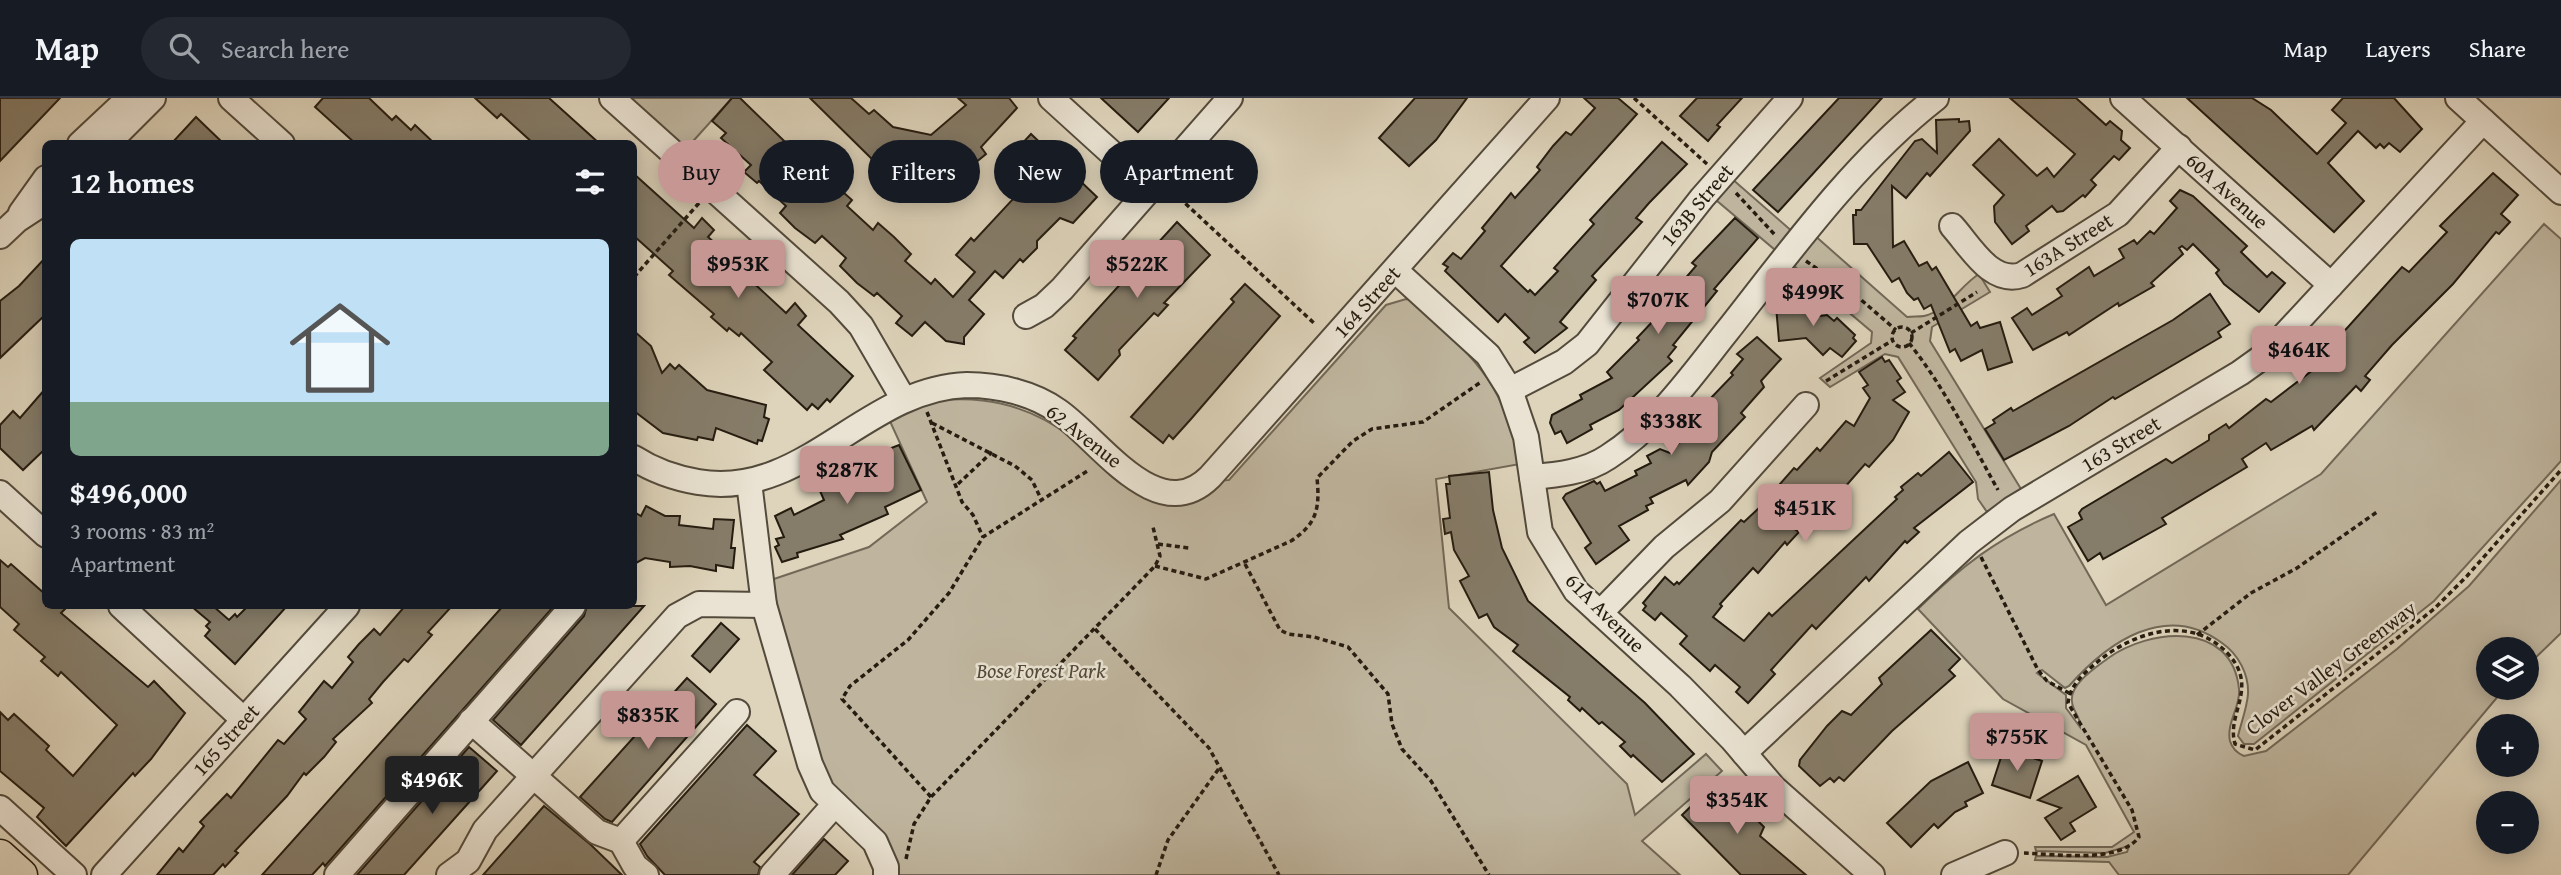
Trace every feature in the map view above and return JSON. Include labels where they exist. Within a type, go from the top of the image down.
[{"type":"main road","points":[[0,856],[20,875]]},
{"type":"street","points":[[93,140],[129,98]]},
{"type":"street","points":[[94,140],[153,98]]},
{"type":"street","points":[[232,98],[278,140]]},
{"type":"street","points":[[612,98],[658,140]]},
{"type":"street","points":[[1051,98],[1101,140]]},
{"type":"street","points":[[1193,140],[1230,98]]},
{"type":"street","name":"164 Street","points":[[1178,494],[1187,492],[1210,477],[1396,271],[1547,98]]},
{"type":"street","name":"163B Street","points":[[1510,390],[1564,362],[1587,344],[1685,218],[1790,98]]},
{"type":"street","points":[[1532,477],[1577,470],[1606,459],[1638,434],[1683,387],[1791,249],[1889,138],[1936,98]]},
{"type":"street","name":"60A Avenue","points":[[2123,98],[2331,285]]},
{"type":"street","points":[[2458,98],[2561,192]]},
{"type":"street","name":"163 Street","points":[[1744,753],[1969,542],[2012,509],[2240,373],[2268,353],[2483,121]]},
{"type":"street","name":"163A Street","points":[[1952,226],[1994,273],[2009,280],[2022,275],[2118,214],[2179,147]]},
{"type":"street","points":[[8,228],[42,183]]},
{"type":"street","points":[[727,203],[861,326],[914,402]]},
{"type":"street","points":[[1027,316],[1044,306],[1062,289],[1137,203]]},
{"type":"street","points":[[8,228],[42,204]]},
{"type":"street","name":"61A Avenue","points":[[1396,271],[1488,355],[1510,390],[1526,438],[1540,532],[1557,564],[1576,591],[1680,686],[1774,788],[1872,875]]},
{"type":"street","name":"62 Avenue","points":[[637,459],[675,478],[714,485],[749,482],[793,467],[914,402],[922,392],[967,386],[1018,392],[1057,410],[1146,486],[1168,494],[1178,494]]},
{"type":"street","points":[[1600,613],[1664,547],[1720,501],[1806,405]]},
{"type":"street","points":[[749,482],[764,605],[810,764],[822,791],[875,842],[886,867],[895,871]]},
{"type":"street","points":[[0,493],[41,522]]},
{"type":"street","points":[[467,870],[485,830],[688,608],[699,604],[764,605]]},
{"type":"street","points":[[124,609],[244,720]]},
{"type":"street","name":"165 Street","points":[[104,875],[344,609]]},
{"type":"street","points":[[337,875],[570,609]]},
{"type":"street","points":[[621,841],[737,712]]},
{"type":"street","points":[[471,721],[597,832],[621,841],[635,866],[646,875]]},
{"type":"street","points":[[772,875],[835,804]]},
{"type":"street","points":[[0,808],[74,875]]},
{"type":"street","points":[[1954,875],[2004,853]]},
{"type":"path","points":[[1634,98],[1714,170]]},
{"type":"path","points":[[637,274],[699,203]]},
{"type":"path","points":[[1176,203],[1319,328]]},
{"type":"path","points":[[1977,292],[1911,333],[1909,343],[1965,427],[1998,490]]},
{"type":"path","points":[[1826,381],[1893,340],[1898,328],[1907,328],[1911,333]]},
{"type":"path","points":[[1893,340],[1902,346],[1909,343]]},
{"type":"path","points":[[1155,566],[1206,579],[1245,564],[1291,541],[1312,523],[1318,513],[1317,478],[1353,441],[1372,429],[1423,422],[1486,379]]},
{"type":"path","points":[[914,402],[931,423],[958,484],[962,502],[973,514],[983,537]]},
{"type":"path","points":[[931,423],[969,444],[992,452],[1032,480],[1041,499]]},
{"type":"path","points":[[958,484],[992,452]]},
{"type":"path","points":[[931,797],[842,699],[850,686],[908,640],[941,602],[983,537],[1089,470]]},
{"type":"path","name":"Clover Valley Greenway","points":[[2069,693],[2090,668],[2129,639],[2172,631],[2196,635],[2215,643],[2237,667],[2242,700],[2232,733],[2235,744],[2255,750],[2434,609],[2468,576],[2561,470]]},
{"type":"path","points":[[2196,635],[2251,593],[2297,568],[2377,512]]},
{"type":"path","points":[[895,871],[914,824],[931,797],[1155,566],[1160,556],[1153,527]]},
{"type":"path","points":[[1158,544],[1189,548]]},
{"type":"path","points":[[1978,552],[2038,670],[2047,681],[2069,693],[2067,703],[2089,735],[2132,810],[2139,837],[2133,846],[2121,852],[2037,853]]},
{"type":"path","points":[[1245,564],[1280,630],[1348,647],[1388,694],[1392,724],[1402,749],[1431,781],[1489,875]]},
{"type":"path","points":[[1095,629],[1209,748],[1279,875]]},
{"type":"path","points":[[1156,875],[1168,840],[1220,767]]},
{"type":"green space","points":[[629,98],[732,98],[694,140],[676,140]]},
{"type":"green space","points":[[1731,178],[1794,233],[1813,234],[1907,317],[1924,316],[1940,309],[1979,274],[1990,292],[1932,327],[1930,341],[2021,489],[1987,512],[1978,499],[1976,482],[1898,357],[1885,354],[1830,387],[1820,378],[1871,343],[1872,332],[1716,200]]},
{"type":"green space","points":[[2544,224],[2561,239],[2561,461],[2434,601],[2254,744],[2244,744],[2238,736],[2248,694],[2247,679],[2241,665],[2228,648],[2201,631],[2180,626],[2139,632],[2101,655],[2065,688],[2042,670],[2037,673],[2066,695],[2066,708],[2080,727],[2072,696],[2079,683],[2107,659],[2144,641],[2165,637],[2186,636],[2205,641],[2221,651],[2233,667],[2239,689],[2229,734],[2232,746],[2244,756],[2266,751],[2397,649],[2469,586],[2561,480],[2561,633],[2539,654],[2539,637],[2476,637],[2476,700],[2495,700],[2483,714],[2476,714],[2476,723],[2348,875],[2119,875],[2109,862],[2035,860],[2036,856],[2107,857],[2127,852],[2129,846],[2105,853],[2036,851],[2035,847],[2112,847],[2134,832],[2086,745],[2003,699],[1918,609],[1981,554],[2054,514],[2106,605],[2321,474]]},
{"type":"green space","name":"Bose Forest Park","points":[[1411,300],[1451,337],[1482,371],[1505,410],[1520,464],[1436,479],[1449,608],[1627,784],[1635,815],[1706,754],[1722,771],[1642,841],[1680,875],[896,875],[826,777],[776,615],[771,580],[869,547],[927,502],[888,417],[934,402],[982,400],[1006,405],[1052,424],[1072,438],[1123,485],[1229,480],[1386,305]]},
{"type":"building","points":[[0,98],[60,98],[0,161]]},
{"type":"building","points":[[323,98],[369,98],[392,120],[396,116],[411,130],[415,125],[431,140],[352,140],[315,107]]},
{"type":"building","points":[[475,98],[549,98],[596,140],[530,140],[501,114],[497,118]]},
{"type":"building","points":[[732,98],[740,98],[783,140],[759,140],[757,183],[745,173],[751,165],[745,160],[745,140],[723,140],[721,138],[726,133],[712,121]]},
{"type":"building","points":[[810,98],[851,98],[869,114],[874,110],[893,127],[931,135],[966,105],[958,98],[1009,98],[1017,108],[981,147],[986,154],[980,159],[980,140],[868,140],[868,155]]},
{"type":"building","points":[[1101,98],[1169,98],[1138,132]]},
{"type":"building","points":[[1415,98],[1467,98],[1436,140],[1409,166],[1379,138]]},
{"type":"building","points":[[1584,98],[1618,98],[1637,114],[1501,266],[1528,292],[1530,290],[1535,295],[1558,271],[1554,268],[1594,224],[1590,220],[1662,142],[1687,164],[1636,218],[1642,222],[1592,276],[1596,280],[1560,322],[1567,328],[1535,353],[1524,342],[1529,338],[1505,314],[1498,322],[1445,271],[1448,267],[1443,264],[1453,253],[1461,259],[1485,231],[1482,228],[1511,193],[1515,198],[1540,170],[1537,167],[1553,146],[1566,132],[1571,135],[1595,108]]},
{"type":"building","points":[[1697,98],[1742,98],[1717,125],[1720,127],[1708,141],[1680,116]]},
{"type":"building","points":[[1839,98],[1882,98],[1778,212],[1753,190]]},
{"type":"building","points":[[2010,98],[2076,98],[2106,125],[2110,121],[2122,131],[2121,140],[2130,148],[2119,160],[2114,156],[2091,180],[2096,185],[2085,197],[2083,195],[2063,211],[2057,212],[2052,206],[2026,226],[2029,231],[2012,244],[1995,222],[1994,206],[2004,195],[1973,165],[1999,139],[2037,176],[2047,168],[2054,177],[2075,154]]},
{"type":"building","points":[[2187,98],[2252,98],[2271,110],[2317,154],[2346,123],[2332,110],[2343,98],[2394,98],[2422,129],[2400,152],[2389,143],[2384,148],[2380,144],[2376,148],[2358,131],[2328,163],[2364,201],[2334,232]]},
{"type":"building","points":[[196,117],[220,140],[175,140]]},
{"type":"building","points":[[1959,119],[1959,122],[1969,121],[1970,131],[1930,176],[1927,173],[1906,198],[1892,186],[1893,247],[1904,241],[1919,266],[1927,262],[1932,270],[1936,267],[1971,326],[1977,322],[1980,328],[2000,322],[2012,362],[1988,370],[1982,350],[1961,361],[1955,349],[1950,352],[1931,305],[1924,309],[1918,298],[1914,300],[1907,293],[1899,278],[1892,282],[1867,244],[1854,244],[1853,215],[1856,215],[1856,210],[1861,210],[1915,141],[1922,139],[1937,153],[1936,120]]},
{"type":"building","points":[[1031,134],[1037,140],[1025,140]]},
{"type":"building","points":[[2493,173],[2518,195],[2501,214],[2510,222],[2499,234],[2496,232],[2453,284],[2392,345],[2365,376],[2370,380],[2361,391],[2356,386],[2314,430],[2312,426],[2271,450],[2266,443],[2242,459],[2247,467],[2162,518],[2166,524],[2103,559],[2100,553],[2088,561],[2068,527],[2082,519],[2079,513],[2082,509],[2166,459],[2172,463],[2209,440],[2209,435],[2226,424],[2229,428],[2266,399],[2271,402],[2326,360],[2329,348],[2402,267],[2409,272],[2447,232],[2440,226]]},
{"type":"building","points":[[637,177],[658,196],[658,203],[666,203],[694,228],[702,218],[714,230],[708,237],[734,260],[740,252],[754,265],[745,275],[786,313],[795,303],[806,316],[798,325],[853,376],[830,402],[827,399],[818,409],[812,404],[807,410],[764,370],[772,362],[741,333],[739,336],[729,328],[727,331],[711,317],[714,314],[669,275],[673,271],[637,239]]},
{"type":"building","points":[[1086,186],[1097,197],[1073,223],[1060,218],[1037,241],[1037,248],[1023,262],[1020,259],[1003,278],[995,271],[969,300],[984,314],[964,337],[964,344],[946,341],[925,322],[912,336],[896,323],[902,316],[877,293],[874,296],[857,283],[840,266],[846,258],[822,236],[815,243],[780,213],[786,206],[783,203],[850,203],[847,206],[873,230],[878,223],[911,254],[905,261],[931,284],[935,279],[953,297],[975,272],[956,255],[971,238],[974,241],[1009,203],[1086,203]]},
{"type":"building","points":[[2180,190],[2193,196],[2247,246],[2241,252],[2267,277],[2272,272],[2285,283],[2259,312],[2224,284],[2216,273],[2219,270],[2193,244],[2187,250],[2182,246],[2179,248],[2183,254],[2151,283],[2154,286],[2119,306],[2118,303],[2069,335],[2067,332],[2033,350],[2012,318],[2027,308],[2032,315],[2062,296],[2057,289],[2089,267],[2094,276],[2124,258],[2119,249],[2134,240],[2137,244],[2150,231],[2154,234],[2177,208],[2170,201]]},
{"type":"building","points":[[1735,218],[1758,238],[1714,289],[1717,291],[1673,345],[1676,347],[1668,357],[1672,361],[1619,410],[1590,425],[1592,429],[1567,443],[1561,431],[1555,434],[1550,423],[1552,415],[1582,399],[1580,395],[1612,378],[1607,372],[1639,340],[1637,338],[1655,319],[1652,317],[1696,266],[1692,263]]},
{"type":"building","points":[[1177,222],[1210,255],[1164,303],[1168,305],[1158,316],[1154,313],[1119,350],[1120,355],[1098,380],[1065,350],[1076,338],[1073,336]]},
{"type":"building","points":[[42,261],[42,318],[0,358],[0,301],[19,286]]},
{"type":"building","points":[[1245,284],[1280,316],[1173,439],[1169,435],[1163,443],[1131,417],[1234,302],[1231,299]]},
{"type":"building","points":[[2210,294],[2230,324],[2218,332],[2221,337],[2115,399],[2113,397],[2069,426],[2004,460],[1985,429],[1995,423],[1993,420],[2173,320]]},
{"type":"building","points":[[1810,299],[1812,317],[1827,315],[1834,321],[1837,318],[1855,335],[1853,338],[1856,341],[1842,357],[1830,348],[1823,355],[1806,338],[1779,341],[1776,306]]},
{"type":"building","points":[[637,334],[651,346],[662,373],[670,364],[675,369],[679,365],[707,390],[766,405],[764,417],[769,419],[762,441],[758,440],[757,444],[716,428],[713,440],[698,437],[697,440],[663,433],[637,413]]},
{"type":"building","points":[[1757,337],[1781,359],[1761,381],[1764,387],[1741,413],[1745,417],[1712,452],[1709,462],[1688,485],[1686,480],[1650,498],[1653,503],[1646,506],[1648,510],[1619,526],[1629,540],[1596,564],[1585,548],[1591,543],[1563,498],[1594,481],[1597,484],[1600,482],[1605,491],[1637,475],[1635,471],[1651,463],[1647,456],[1660,449],[1670,453],[1683,438],[1682,428],[1733,375],[1731,373],[1743,359],[1737,354]]},
{"type":"building","points":[[1882,357],[1885,362],[1889,360],[1901,378],[1897,381],[1905,392],[1893,400],[1909,412],[1893,440],[1869,467],[1865,464],[1837,496],[1831,491],[1796,530],[1799,532],[1787,545],[1785,542],[1758,573],[1753,568],[1720,604],[1722,606],[1713,617],[1744,641],[1769,613],[1772,616],[1897,499],[1895,497],[1903,490],[1901,487],[1918,473],[1921,476],[1949,452],[1973,482],[1914,528],[1919,532],[1907,543],[1905,541],[1869,581],[1866,577],[1816,629],[1812,625],[1771,670],[1775,674],[1748,703],[1736,692],[1740,687],[1715,665],[1710,671],[1680,644],[1687,636],[1661,613],[1655,620],[1643,610],[1646,606],[1643,603],[1665,577],[1674,585],[1677,582],[1679,584],[1741,520],[1744,522],[1760,507],[1794,468],[1797,470],[1817,448],[1820,451],[1846,421],[1854,426],[1870,398],[1863,388],[1868,385],[1859,372]]},
{"type":"building","points":[[42,393],[42,452],[23,470],[0,448],[0,425],[13,411],[20,418]]},
{"type":"building","points":[[899,445],[921,490],[885,507],[888,514],[840,535],[843,539],[797,553],[798,557],[782,562],[775,547],[779,545],[776,539],[784,537],[775,516],[791,508],[794,515],[824,500],[820,491],[836,483],[838,487],[856,476],[857,479],[886,461],[881,452]]},
{"type":"building","points":[[1489,472],[1493,510],[1502,548],[1528,601],[1645,703],[1694,754],[1662,782],[1620,746],[1625,742],[1582,708],[1580,711],[1568,700],[1570,697],[1513,651],[1518,645],[1494,627],[1487,614],[1479,618],[1460,581],[1469,576],[1454,550],[1451,532],[1445,534],[1443,519],[1450,518],[1446,484],[1450,484],[1449,476]]},
{"type":"building","points":[[646,506],[665,516],[680,516],[679,525],[713,529],[714,519],[734,520],[731,548],[735,548],[733,568],[716,565],[716,571],[690,566],[670,567],[670,562],[645,558],[637,562],[637,514],[641,516]]},
{"type":"building","points":[[0,560],[8,567],[11,564],[42,591],[42,609],[65,609],[61,613],[148,687],[154,681],[185,713],[151,759],[135,776],[133,773],[66,846],[37,817],[44,808],[0,771],[0,712],[8,720],[14,714],[49,746],[46,750],[73,776],[117,725],[61,672],[58,676],[41,661],[45,657],[14,630],[19,624],[0,607]]},
{"type":"building","points":[[637,606],[644,606],[521,745],[493,720],[584,616],[586,609],[637,609]]},
{"type":"building","points":[[195,609],[216,609],[229,620],[245,609],[284,609],[235,664],[205,636],[210,630],[206,626],[210,622]]},
{"type":"building","points":[[402,609],[449,609],[428,632],[432,635],[408,662],[404,659],[383,682],[369,699],[372,703],[333,739],[336,742],[324,757],[306,775],[304,773],[287,796],[235,851],[238,853],[225,867],[223,864],[213,875],[157,875],[179,848],[183,852],[204,826],[200,822],[227,794],[231,798],[278,740],[284,744],[306,719],[299,712],[324,681],[332,688],[353,662],[348,657],[359,644],[374,629],[380,635]]},
{"type":"building","points":[[500,609],[551,609],[325,866],[323,863],[312,875],[262,875]]},
{"type":"building","points":[[721,623],[739,639],[710,672],[692,656]]},
{"type":"building","points":[[1931,630],[1960,659],[1949,670],[1955,676],[1892,731],[1844,781],[1839,777],[1834,782],[1830,778],[1820,786],[1799,766],[1800,760],[1842,711],[1851,715],[1882,684],[1879,678]]},
{"type":"building","points":[[687,678],[716,704],[612,822],[605,819],[580,797]]},
{"type":"building","points":[[747,725],[776,751],[754,775],[799,814],[754,862],[760,867],[758,875],[665,875],[640,844]]},
{"type":"building","points":[[469,747],[497,771],[404,875],[357,875]]},
{"type":"building","points":[[2004,748],[2042,761],[2030,798],[1992,785]]},
{"type":"building","points":[[1968,762],[1983,793],[1965,802],[1967,806],[1955,812],[1938,828],[1934,824],[1911,847],[1887,823],[1931,781]]},
{"type":"building","points":[[2078,776],[2096,807],[2070,823],[2075,831],[2061,840],[2045,818],[2061,808],[2038,800]]},
{"type":"building","points":[[1711,787],[1724,801],[1733,796],[1764,827],[1760,836],[1806,875],[1741,875],[1682,815]]},
{"type":"building","points":[[544,806],[591,845],[622,875],[483,875]]},
{"type":"building","points":[[824,839],[848,861],[835,875],[792,875]]}]
